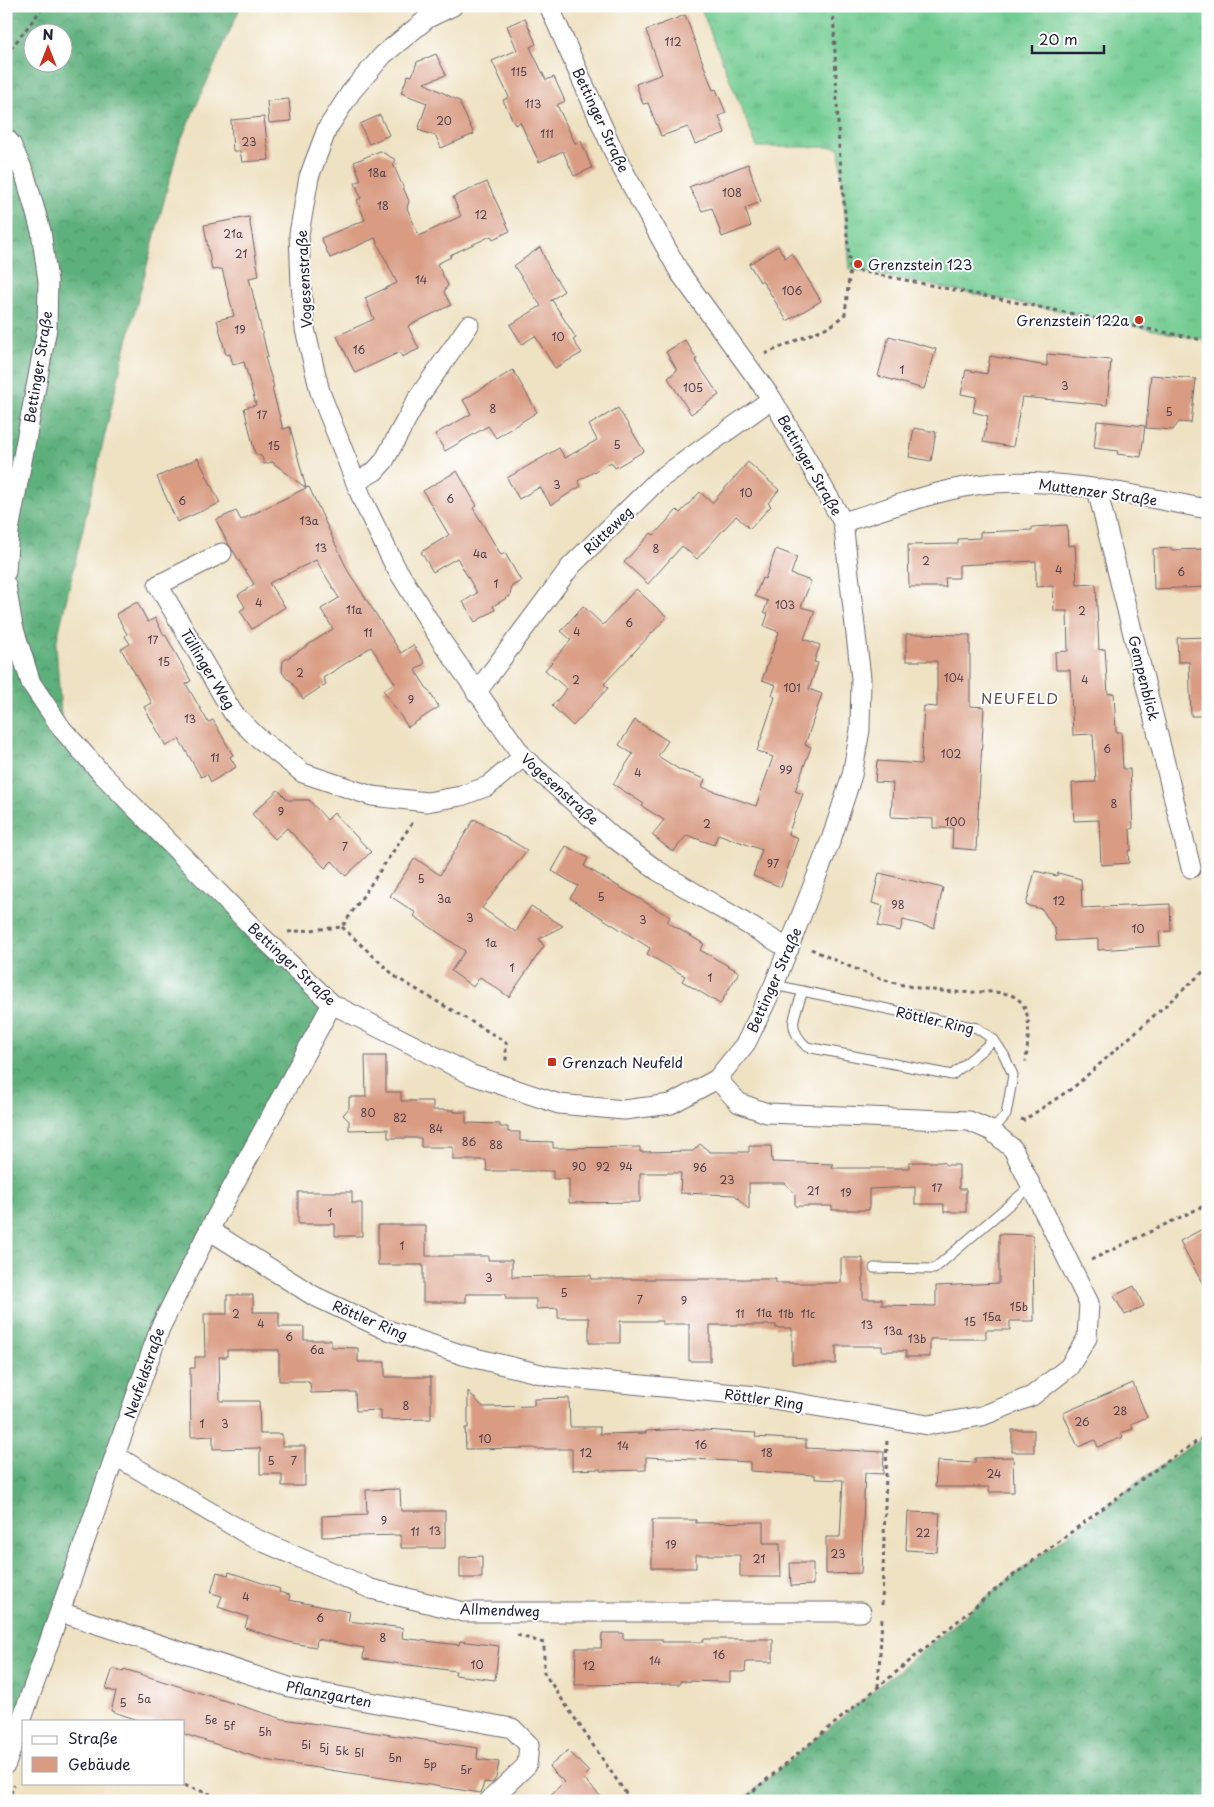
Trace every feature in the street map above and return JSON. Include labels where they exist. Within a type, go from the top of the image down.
[{"type":"street","name":"Vogesenstraße","points":[[453,6],[428,18],[383,55],[351,92],[327,129],[309,178],[299,234],[305,329],[320,392],[363,500],[395,566],[476,693],[523,757],[615,839],[658,872],[789,949]]},
{"type":"street","name":"Bettinger Straße","points":[[6,585],[13,626],[31,682],[62,729],[102,774],[260,935],[332,1004],[472,1075],[559,1104],[624,1110],[670,1104],[717,1079],[746,1043],[774,985],[832,836],[852,775],[860,730],[861,678],[843,522],[772,399],[680,273],[617,159],[549,6]]},
{"type":"street","name":"Bettinger Straße","points":[[6,138],[11,144],[25,176],[41,231],[48,281],[47,328],[9,531],[6,572]]},
{"type":"street","points":[[356,482],[375,471],[384,461],[418,398],[469,325]]},
{"type":"street","name":"Rütteweg","points":[[476,693],[571,566],[657,481],[772,399]]},
{"type":"street","name":"Muttenzer Straße","points":[[843,522],[939,493],[992,483],[1042,482],[1097,489],[1208,509]]},
{"type":"street","name":"Gempenblick","points":[[1097,489],[1192,868]]},
{"type":"street","name":"Tüllinger Weg","points":[[222,552],[158,585],[233,713],[256,736],[303,773],[372,796],[427,802],[461,796],[488,786],[523,757]]},
{"type":"street","name":"Neufeldstraße","points":[[6,1764],[160,1328],[209,1230],[332,1004]]},
{"type":"street","name":"Röttler Ring","points":[[209,1230],[314,1296],[382,1328],[463,1355],[549,1376],[756,1396],[928,1425],[982,1416],[1032,1396],[1069,1367],[1087,1338],[1089,1303],[1013,1149],[992,1131],[970,1121],[766,1113],[739,1103],[717,1079]]},
{"type":"street","name":"Allmendweg","points":[[116,1456],[252,1537],[371,1589],[464,1612],[861,1612]]},
{"type":"street","name":"Pflanzgarten","points":[[60,1612],[288,1687],[512,1728],[529,1745],[527,1765],[489,1801]]},
{"type":"lane","name":"Röttler Ring","points":[[774,985],[977,1028],[994,1040],[1004,1055],[1013,1076],[1006,1115]]},
{"type":"lane","points":[[803,991],[793,1022],[796,1037],[807,1047],[952,1075],[994,1040]]},
{"type":"lane","points":[[992,1131],[1006,1115]]},
{"type":"lane","points":[[874,1268],[934,1269],[1031,1186]]},
{"type":"path","points":[[6,55],[44,6]]},
{"type":"path","points":[[760,356],[832,325],[845,314],[850,268],[839,147],[833,6]]},
{"type":"path","points":[[850,268],[1208,341]]},
{"type":"path","points":[[342,927],[427,802]]},
{"type":"path","points":[[260,935],[342,927],[397,978],[506,1042],[506,1086]]},
{"type":"path","points":[[1006,1115],[1024,1120],[1074,1087],[1204,971],[1208,964]]},
{"type":"path","points":[[1072,1269],[1208,1204]]},
{"type":"path","points":[[878,1687],[882,1622],[888,1418]]},
{"type":"path","points":[[741,1801],[1006,1581],[1146,1476],[1208,1434]]},
{"type":"path","points":[[509,1633],[544,1643],[544,1673],[631,1801]]},
{"type":"path","points":[[180,1784],[220,1797],[244,1801]]},
{"type":"green space","points":[[6,6],[241,6],[179,144],[125,349],[56,644],[62,729],[332,1004],[160,1328],[6,1764]]},
{"type":"green space","points":[[700,6],[1208,6],[1208,341],[850,269],[839,147],[757,147]]},
{"type":"green space","points":[[1208,1434],[1208,1801],[741,1801],[1006,1581],[1146,1476]]},
{"type":"building","points":[[685,15],[713,90],[716,89],[726,113],[719,116],[725,133],[695,144],[688,127],[661,136],[648,103],[643,104],[636,84],[662,74],[646,30]]},
{"type":"building","points":[[525,18],[536,44],[530,47],[546,80],[554,77],[565,101],[557,105],[575,143],[581,141],[592,168],[574,176],[563,151],[539,162],[520,122],[515,125],[503,100],[509,97],[492,61],[517,50],[507,26]]},
{"type":"building","points":[[436,54],[446,75],[424,83],[461,102],[460,104],[474,134],[441,148],[436,136],[418,130],[427,103],[401,93],[408,75],[412,76],[417,62]]},
{"type":"building","points":[[289,99],[291,121],[269,123],[267,101]]},
{"type":"building","points":[[380,115],[389,135],[369,144],[360,124]]},
{"type":"building","points":[[264,117],[269,160],[242,162],[240,151],[233,151],[231,120]]},
{"type":"building","points":[[380,151],[396,160],[393,164],[409,201],[407,208],[419,236],[461,216],[453,197],[487,182],[510,231],[493,239],[491,236],[450,255],[451,257],[437,264],[448,285],[444,292],[451,305],[408,326],[419,349],[402,357],[400,352],[355,373],[337,336],[374,319],[365,298],[397,283],[375,238],[330,258],[321,238],[365,220],[357,200],[361,198],[355,183],[361,180],[354,162]]},
{"type":"building","points":[[748,164],[761,202],[745,208],[751,226],[722,237],[712,208],[702,211],[689,187]]},
{"type":"building","points":[[249,217],[259,276],[249,278],[268,357],[265,357],[283,429],[290,427],[306,488],[272,462],[264,464],[262,457],[255,453],[244,408],[256,405],[244,362],[233,365],[230,354],[226,355],[217,320],[234,316],[222,269],[212,270],[204,225]]},
{"type":"building","points":[[778,246],[785,258],[792,253],[821,301],[787,321],[762,280],[760,282],[749,264]]},
{"type":"building","points":[[540,247],[549,268],[564,291],[550,301],[552,300],[576,338],[573,340],[582,353],[555,368],[535,336],[522,344],[510,325],[541,306],[514,266]]},
{"type":"building","points":[[889,336],[936,349],[924,389],[878,376]]},
{"type":"building","points":[[685,340],[697,359],[695,360],[719,395],[691,414],[668,378],[677,370],[666,352]]},
{"type":"building","points":[[1047,354],[1111,360],[1107,405],[1022,397],[1013,447],[983,442],[988,416],[973,412],[976,397],[961,394],[966,370],[987,374],[990,356],[1047,366]]},
{"type":"building","points":[[513,370],[537,412],[496,438],[488,426],[445,451],[435,434],[471,414],[463,400]]},
{"type":"building","points":[[1151,375],[1196,379],[1191,423],[1179,422],[1173,430],[1146,428]]},
{"type":"building","points":[[618,408],[644,451],[615,468],[611,462],[578,481],[581,486],[551,505],[540,487],[519,499],[507,478],[559,448],[565,458],[597,440],[589,425]]},
{"type":"building","points":[[1097,421],[1145,426],[1141,457],[1117,454],[1118,451],[1094,448]]},
{"type":"building","points":[[914,428],[936,432],[931,461],[909,457]]},
{"type":"building","points":[[198,458],[220,503],[177,522],[157,477]]},
{"type":"building","points":[[748,462],[779,490],[768,503],[771,506],[750,529],[736,516],[697,559],[682,546],[648,584],[624,562],[651,533],[654,535],[677,510],[680,513],[700,492],[712,503]]},
{"type":"building","points":[[457,471],[477,506],[473,508],[501,555],[505,553],[521,581],[512,586],[510,596],[493,606],[495,610],[475,622],[463,602],[477,593],[457,558],[433,572],[421,552],[449,535],[423,491]]},
{"type":"building","points":[[309,487],[348,571],[401,653],[413,645],[425,663],[415,670],[439,707],[408,727],[383,690],[395,683],[371,647],[323,678],[326,684],[303,699],[282,672],[283,661],[333,629],[321,609],[339,598],[316,560],[269,583],[285,607],[252,629],[240,611],[245,607],[238,595],[254,584],[226,540],[216,520],[236,511],[241,520]]},
{"type":"building","points":[[1067,525],[1068,546],[1075,545],[1077,585],[1096,584],[1099,650],[1105,649],[1108,694],[1114,693],[1116,732],[1121,732],[1123,769],[1130,769],[1133,828],[1130,829],[1131,850],[1128,851],[1129,863],[1101,865],[1099,820],[1074,821],[1072,783],[1096,782],[1093,734],[1073,735],[1070,670],[1056,670],[1055,652],[1068,651],[1067,611],[1054,611],[1053,586],[1036,587],[1036,561],[959,565],[959,578],[945,578],[946,587],[909,587],[908,545],[958,544],[958,539],[980,538],[980,532],[1032,530],[1032,527]]},
{"type":"building","points":[[1171,548],[1171,550],[1207,549],[1208,587],[1154,589],[1153,549]]},
{"type":"building","points":[[776,549],[797,557],[791,574],[811,581],[801,607],[815,611],[804,639],[820,645],[814,662],[818,663],[809,689],[822,694],[805,745],[811,747],[795,791],[803,794],[788,834],[798,838],[781,887],[753,876],[762,850],[718,834],[714,845],[687,835],[673,852],[652,835],[664,820],[642,806],[644,804],[613,784],[633,754],[619,745],[635,720],[668,741],[658,756],[680,770],[705,779],[702,787],[756,806],[773,757],[757,751],[775,697],[772,695],[776,685],[762,680],[779,632],[764,626],[768,614],[764,612],[768,601],[755,596],[762,578],[765,579]]},
{"type":"building","points":[[636,589],[667,617],[604,684],[608,688],[573,726],[552,706],[567,689],[545,670],[571,640],[561,631],[583,606],[603,625]]},
{"type":"building","points":[[137,602],[148,622],[155,618],[191,681],[186,684],[208,722],[213,720],[233,755],[230,757],[236,767],[211,782],[207,774],[201,777],[179,739],[166,746],[144,707],[152,703],[121,649],[130,644],[125,636],[127,634],[116,614]]},
{"type":"building","points":[[906,634],[970,635],[970,706],[984,707],[976,850],[952,848],[953,828],[933,828],[933,819],[891,817],[893,783],[875,782],[877,761],[921,764],[924,706],[937,707],[937,661],[906,661]]},
{"type":"building","points":[[1208,637],[1208,716],[1191,716],[1189,662],[1178,662],[1177,638]]},
{"type":"building","points":[[278,790],[288,800],[309,800],[327,820],[334,813],[371,852],[346,876],[332,861],[325,868],[287,828],[275,839],[252,814]]},
{"type":"building","points":[[474,819],[527,850],[482,908],[516,932],[531,906],[563,926],[539,939],[544,946],[509,997],[480,977],[473,987],[451,971],[465,951],[414,916],[416,913],[390,896],[415,858],[440,875]]},
{"type":"building","points":[[566,846],[588,858],[584,866],[670,917],[667,922],[704,944],[700,950],[739,972],[720,1004],[682,981],[685,976],[647,954],[650,948],[570,898],[578,886],[552,871]]},
{"type":"building","points":[[1035,871],[1057,876],[1058,873],[1081,879],[1082,908],[1170,904],[1171,931],[1159,932],[1160,946],[1098,950],[1098,939],[1056,941],[1055,929],[1042,909],[1026,905]]},
{"type":"building","points":[[879,873],[943,888],[934,928],[903,920],[900,931],[878,926],[883,906],[872,903]]},
{"type":"building","points":[[365,1056],[386,1056],[386,1092],[401,1092],[401,1101],[433,1101],[433,1110],[466,1112],[466,1123],[500,1124],[500,1127],[508,1127],[508,1132],[520,1132],[520,1141],[553,1142],[553,1148],[640,1147],[640,1152],[693,1151],[700,1144],[710,1152],[749,1152],[749,1146],[771,1146],[772,1162],[833,1164],[832,1168],[909,1168],[909,1162],[943,1162],[946,1165],[959,1165],[959,1189],[966,1189],[966,1212],[944,1212],[944,1204],[915,1204],[915,1187],[869,1189],[869,1210],[832,1210],[832,1206],[795,1206],[795,1194],[785,1183],[749,1183],[749,1210],[735,1195],[680,1193],[681,1173],[640,1173],[640,1202],[569,1203],[569,1179],[553,1179],[553,1171],[487,1171],[486,1160],[453,1160],[453,1147],[421,1147],[421,1138],[388,1138],[388,1129],[349,1130],[349,1121],[343,1115],[349,1108],[349,1097],[366,1097]]},
{"type":"building","points":[[298,1192],[352,1192],[352,1203],[362,1203],[362,1236],[335,1236],[335,1224],[298,1224]]},
{"type":"building","points":[[378,1225],[426,1225],[426,1256],[488,1256],[488,1260],[512,1260],[512,1277],[591,1275],[591,1279],[776,1279],[776,1283],[841,1283],[841,1258],[863,1258],[863,1299],[882,1299],[882,1305],[936,1306],[936,1286],[999,1283],[999,1234],[1033,1235],[1034,1321],[1010,1321],[1010,1330],[986,1330],[986,1339],[930,1339],[930,1357],[906,1357],[906,1351],[882,1351],[882,1346],[836,1346],[836,1364],[792,1364],[792,1328],[776,1328],[776,1325],[710,1325],[710,1361],[689,1361],[689,1324],[662,1324],[662,1321],[620,1321],[620,1343],[589,1343],[589,1318],[558,1318],[558,1308],[536,1309],[536,1299],[506,1299],[506,1294],[466,1294],[466,1302],[423,1302],[423,1265],[378,1265]]},
{"type":"building","points":[[1208,1226],[1208,1294],[1180,1241]]},
{"type":"building","points":[[1134,1286],[1144,1306],[1125,1315],[1114,1296]]},
{"type":"building","points":[[227,1295],[253,1295],[253,1312],[279,1312],[279,1327],[304,1327],[304,1340],[331,1340],[331,1347],[358,1348],[358,1362],[385,1362],[385,1377],[431,1377],[431,1419],[381,1420],[381,1410],[356,1411],[355,1392],[311,1393],[308,1381],[279,1381],[279,1350],[227,1350],[227,1357],[219,1357],[220,1401],[259,1401],[260,1434],[282,1434],[282,1446],[305,1446],[305,1486],[282,1486],[282,1474],[260,1474],[260,1448],[213,1449],[213,1436],[191,1437],[190,1368],[195,1368],[195,1357],[205,1357],[204,1314],[227,1314]]},
{"type":"building","points":[[1133,1383],[1147,1417],[1131,1424],[1133,1429],[1121,1433],[1123,1437],[1098,1447],[1095,1440],[1078,1447],[1063,1413]]},
{"type":"building","points":[[468,1391],[483,1407],[534,1406],[534,1399],[569,1398],[570,1427],[600,1427],[600,1434],[646,1433],[646,1431],[684,1429],[756,1433],[755,1437],[806,1440],[806,1448],[884,1452],[883,1474],[865,1473],[861,1573],[826,1574],[826,1537],[840,1537],[843,1480],[815,1479],[815,1475],[750,1471],[750,1462],[646,1457],[646,1470],[572,1470],[572,1449],[466,1449],[465,1428],[468,1428]]},
{"type":"building","points":[[1012,1430],[1034,1430],[1034,1452],[1012,1452]]},
{"type":"building","points":[[1013,1457],[1014,1492],[989,1492],[989,1487],[935,1487],[937,1461],[975,1463],[975,1458]]},
{"type":"building","points":[[400,1489],[401,1511],[445,1511],[445,1548],[401,1548],[401,1535],[322,1537],[322,1516],[367,1514],[366,1490]]},
{"type":"building","points":[[908,1512],[940,1513],[937,1552],[906,1550]]},
{"type":"building","points":[[652,1520],[696,1520],[696,1523],[763,1522],[763,1543],[780,1543],[781,1577],[740,1577],[740,1555],[696,1555],[696,1568],[652,1568]]},
{"type":"building","points":[[482,1556],[482,1578],[460,1578],[460,1557]]},
{"type":"building","points":[[790,1563],[813,1563],[813,1585],[791,1586]]},
{"type":"building","points":[[217,1572],[228,1575],[229,1572],[280,1589],[279,1592],[290,1595],[289,1600],[350,1612],[348,1621],[403,1628],[402,1638],[459,1645],[460,1641],[499,1646],[495,1680],[455,1675],[456,1671],[363,1659],[364,1648],[317,1639],[316,1647],[292,1643],[245,1628],[248,1617],[218,1607],[222,1596],[211,1593]]},
{"type":"building","points":[[602,1633],[623,1633],[623,1639],[662,1639],[662,1642],[703,1642],[703,1639],[773,1639],[773,1662],[746,1662],[745,1672],[730,1672],[730,1682],[680,1681],[680,1684],[575,1685],[576,1648],[601,1648]]},
{"type":"building","points":[[113,1668],[123,1672],[124,1669],[283,1719],[478,1748],[477,1759],[499,1762],[496,1778],[492,1783],[484,1782],[481,1793],[265,1760],[185,1734],[185,1720],[138,1720],[111,1711],[116,1692],[106,1689]]},
{"type":"building","points":[[568,1750],[589,1772],[583,1778],[605,1801],[544,1801],[564,1782],[549,1767]]},
{"type":"place","name":"Grenzstein 123","points":[[858,264]]},
{"type":"place","name":"Grenzstein 122a","points":[[1139,320]]},
{"type":"place","name":"Grenzach Neufeld","points":[[552,1062]]},
{"type":"district","name":"NEUFELD","points":[[1020,697]]}]
